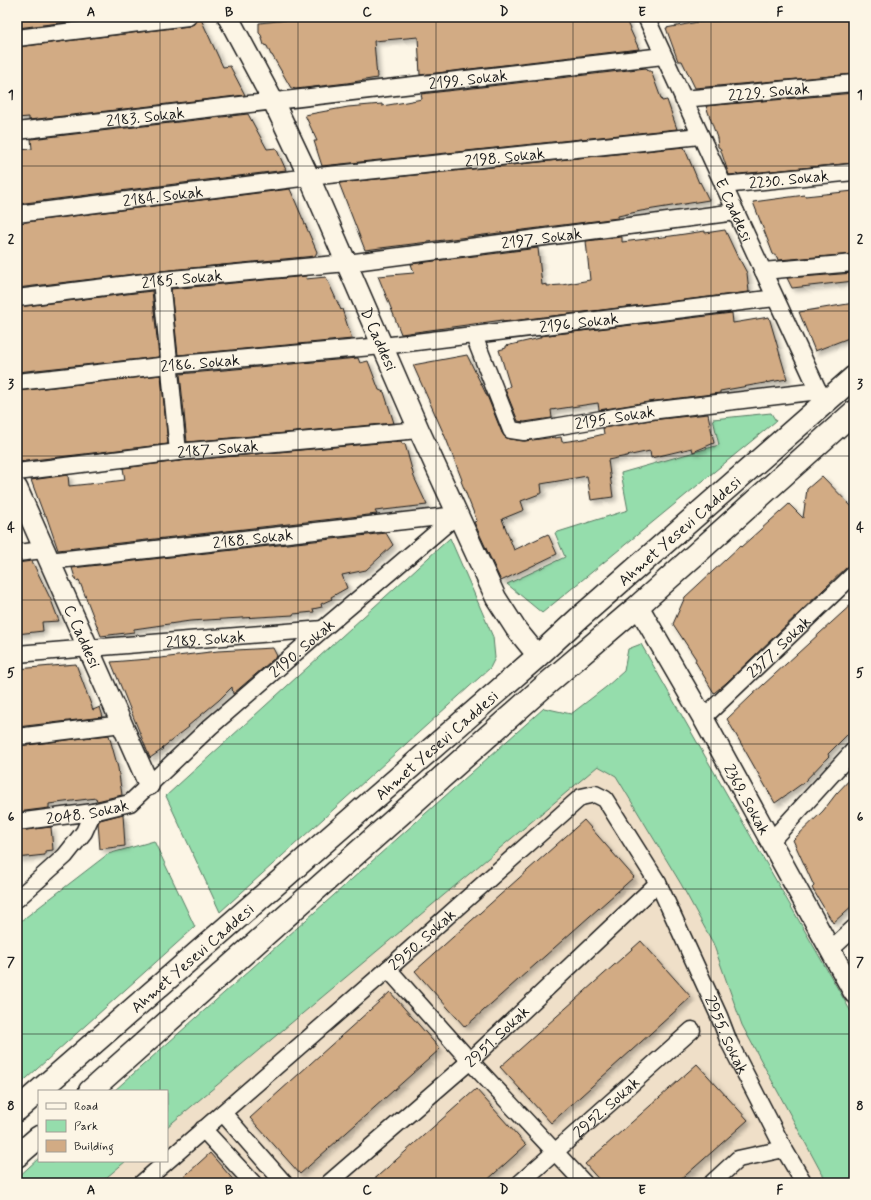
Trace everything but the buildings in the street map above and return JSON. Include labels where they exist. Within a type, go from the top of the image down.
[{"type":"main road","name":"Ahmet Yesevi Caddesi","points":[[40,1090],[538,656],[822,397],[854,377]]},
{"type":"main road","name":"Ahmet Yesevi Caddesi","points":[[91,1090],[556,676],[638,606],[854,412]]},
{"type":"main road","points":[[538,656],[556,676]]},
{"type":"main road","points":[[362,849],[364,837],[525,696],[538,656]]},
{"type":"main road","name":"Ahmet Yesevi Caddesi","points":[[17,1110],[38,1092]]},
{"type":"main road","points":[[17,1156],[38,1138]]},
{"type":"street","points":[[17,38],[188,17]]},
{"type":"street","name":"D Caddesi","points":[[228,17],[273,101],[309,177],[419,430],[496,598],[520,635],[538,656]]},
{"type":"street","name":"E Caddesi","points":[[646,17],[822,397]]},
{"type":"street","name":"2199. Sokak","points":[[273,101],[663,56]]},
{"type":"street","name":"2229. Sokak","points":[[683,99],[854,83]]},
{"type":"street","name":"2183. Sokak","points":[[17,131],[273,101]]},
{"type":"street","name":"2198. Sokak","points":[[309,177],[700,136]]},
{"type":"street","name":"2230. Sokak","points":[[723,185],[854,172]]},
{"type":"street","name":"2184. Sokak","points":[[17,214],[309,177]]},
{"type":"street","name":"2197. Sokak","points":[[347,263],[736,212]]},
{"type":"street","name":"2185. Sokak","points":[[17,298],[161,280],[347,263]]},
{"type":"street","points":[[763,271],[854,263]]},
{"type":"street","points":[[161,280],[178,452]]},
{"type":"street","name":"2196. Sokak","points":[[383,346],[775,298]]},
{"type":"street","name":"2195. Sokak","points":[[474,336],[512,430],[524,432],[650,411],[822,397]]},
{"type":"street","name":"2186. Sokak","points":[[17,382],[169,365],[383,346]]},
{"type":"street","name":"2187. Sokak","points":[[17,472],[178,452],[419,430]]},
{"type":"street","name":"C Caddesi","points":[[17,488],[150,785]]},
{"type":"street","name":"2188. Sokak","points":[[17,553],[47,556],[457,515]]},
{"type":"street","name":"2190. Sokak","points":[[150,785],[210,727],[457,515]]},
{"type":"street","name":"2377. Sokak","points":[[703,718],[854,574]]},
{"type":"street","name":"2369. Sokak","points":[[638,606],[772,841],[854,993]]},
{"type":"street","name":"2189. Sokak","points":[[17,654],[323,629]]},
{"type":"street","points":[[17,737],[122,724]]},
{"type":"street","points":[[772,841],[854,750]]},
{"type":"street","name":"2048. Sokak","points":[[17,822],[93,812],[130,803],[150,785]]},
{"type":"street","name":"2950. Sokak","points":[[168,1160],[388,969],[581,797],[595,794],[605,799],[658,883]]},
{"type":"street","points":[[17,900],[65,856],[84,832],[93,812]]},
{"type":"street","name":"2951. Sokak","points":[[329,1183],[470,1061],[658,883]]},
{"type":"street","name":"2955. Sokak","points":[[658,883],[716,1009],[729,1042],[784,1149],[804,1183]]},
{"type":"street","points":[[830,950],[854,928]]},
{"type":"street","points":[[388,969],[470,1061],[584,1183]]},
{"type":"street","name":"2952. Sokak","points":[[520,1183],[692,1030]]},
{"type":"street","points":[[223,1112],[284,1183]]},
{"type":"street","points":[[203,1129],[253,1183]]},
{"type":"street","points":[[712,1183],[738,1159],[784,1149]]},
{"type":"street","name":"2950. Sokak","points":[[142,1183],[166,1162]]},
{"type":"shaded area","points":[[597,766],[616,776],[681,884],[713,943],[742,1025],[821,1172],[829,1183],[100,1183],[125,1162],[168,1162],[168,1126]]},
{"type":"green space","points":[[771,413],[776,421],[542,613],[507,584],[565,557],[555,533],[628,510],[621,473],[719,445],[713,419]]},
{"type":"green space","points":[[450,538],[493,637],[495,658],[490,668],[220,912],[166,796]]},
{"type":"green space","points":[[641,644],[854,1017],[854,1183],[829,1183],[821,1172],[742,1025],[713,943],[681,884],[616,776],[598,766],[168,1126],[168,1090],[115,1090],[544,708],[571,714],[606,687],[624,671],[628,649]]},
{"type":"green space","points":[[154,841],[195,927],[17,1087],[17,924],[108,854]]},
{"type":"green space","points":[[38,1159],[38,1162],[125,1162],[100,1183],[17,1183],[17,1178]]}]
